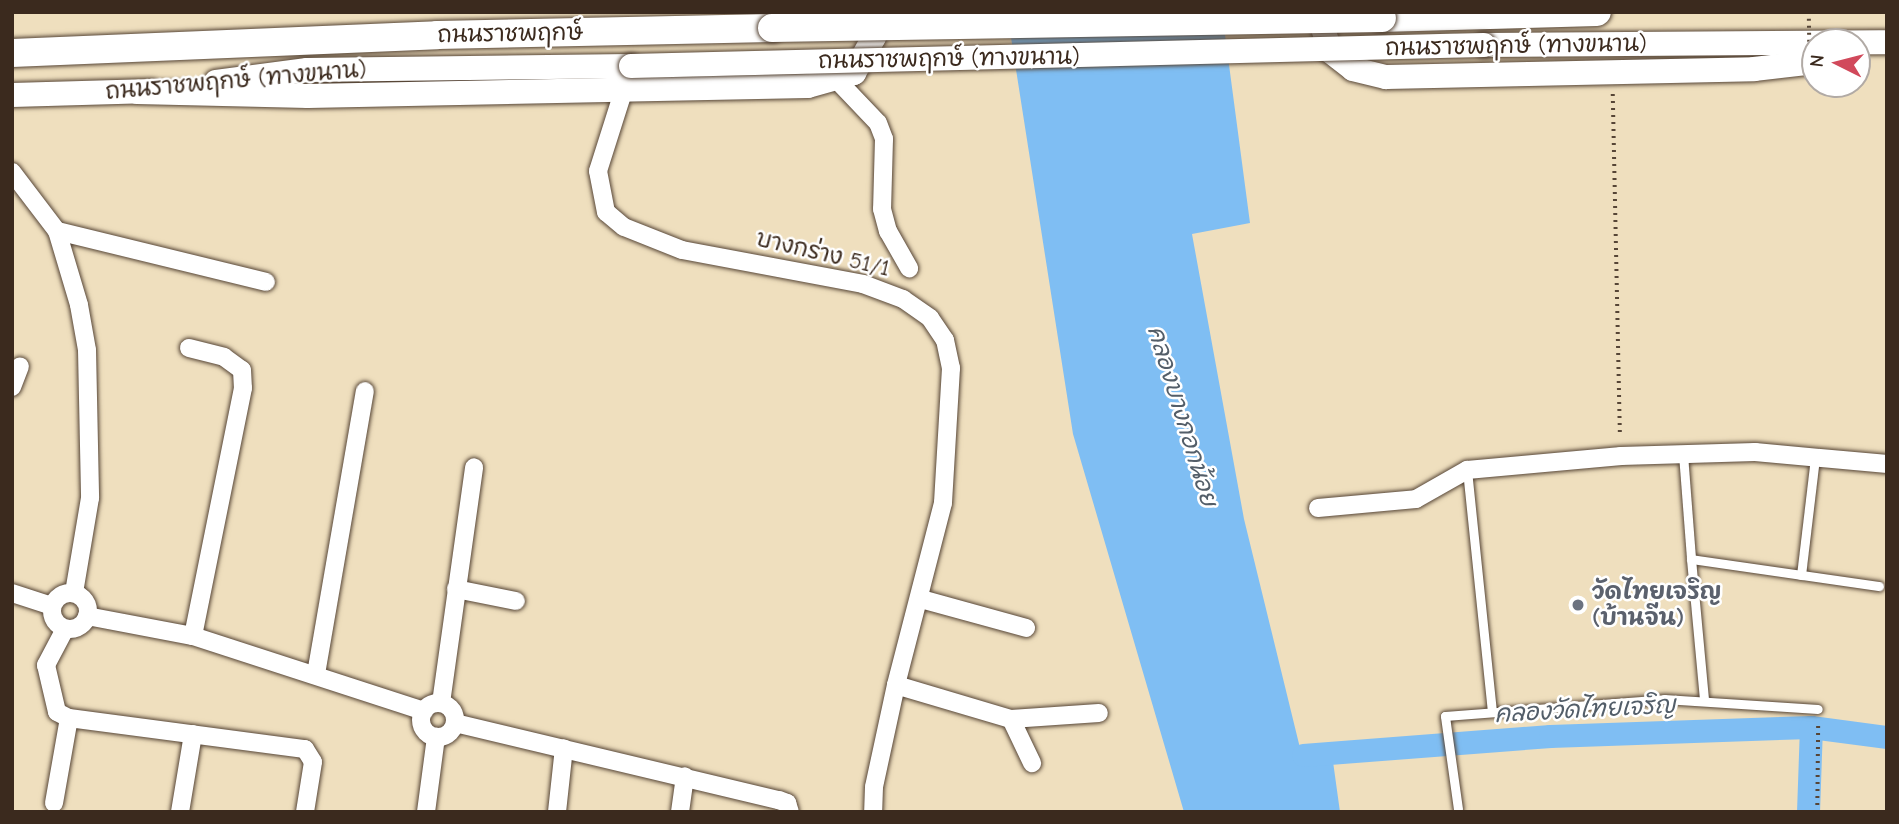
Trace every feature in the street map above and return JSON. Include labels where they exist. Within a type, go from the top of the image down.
[{"type":"main road","points":[[627,78],[808,86],[837,80],[854,73],[867,55],[874,37],[874,12]]},
{"type":"main road","points":[[1318,12],[1330,51],[1353,69],[1386,77],[1754,69],[1801,71]]},
{"type":"main road","name":"ถนนราชพฤกษ์","points":[[12,53],[437,35],[1597,12]]},
{"type":"main road","name":"ถนนราชพฤกษ์ (ทางขนาน)","points":[[12,95],[137,92],[307,70],[627,78],[1484,45],[1887,42]]},
{"type":"street","name":"บางกร่าง 51/1","points":[[627,78],[598,171],[606,212],[624,226],[656,241],[863,284],[903,299],[930,318],[945,340],[951,368],[943,503],[921,599],[895,685],[874,787],[873,812]]},
{"type":"street","points":[[837,80],[878,124],[884,139],[882,209],[893,241],[909,268]]},
{"type":"street","points":[[12,172],[57,231],[79,306],[92,438],[90,498],[74,593]]},
{"type":"street","points":[[57,231],[266,282]]},
{"type":"street","points":[[189,348],[224,357],[242,370],[243,388],[193,636]]},
{"type":"street","points":[[12,387],[20,366]]},
{"type":"street","points":[[316,674],[365,391]]},
{"type":"street","points":[[1318,508],[1416,499],[1467,470],[1621,456],[1683,452],[1815,455],[1887,464]]},
{"type":"street","points":[[441,703],[474,467]]},
{"type":"street","points":[[456,589],[516,601]]},
{"type":"street","points":[[12,593],[52,606]]},
{"type":"street","points":[[74,593],[85,602],[87,616],[79,627],[65,629],[54,621],[52,606],[61,595],[74,593]]},
{"type":"street","points":[[921,599],[1026,628]]},
{"type":"street","points":[[87,616],[193,636],[424,711],[441,703]]},
{"type":"street","points":[[65,629],[46,665],[54,706],[69,718],[305,749],[313,762],[304,812]]},
{"type":"street","points":[[895,685],[1010,719],[1099,713]]},
{"type":"street","points":[[436,737],[448,734],[455,723],[452,710],[441,703]]},
{"type":"street","points":[[424,711],[422,724],[436,737]]},
{"type":"street","points":[[54,803],[69,718]]},
{"type":"street","points":[[1010,719],[1032,763]]},
{"type":"street","points":[[455,723],[779,800],[788,803],[790,812]]},
{"type":"street","points":[[180,812],[193,734]]},
{"type":"street","points":[[426,812],[436,737]]},
{"type":"street","points":[[557,812],[564,748]]},
{"type":"street","points":[[680,812],[685,776]]},
{"type":"lane","points":[[1683,452],[1704,699]]},
{"type":"lane","points":[[1801,575],[1815,455]]},
{"type":"lane","points":[[1467,470],[1492,711]]},
{"type":"lane","points":[[1691,559],[1879,586]]},
{"type":"lane","points":[[1458,809],[1445,716],[1704,699],[1818,709]]},
{"type":"path","points":[[1613,80],[1621,456]]},
{"type":"path","points":[[1817,812],[1818,736]]},
{"type":"water","name":"คลองบางกอกน้อย","points":[[1007,12],[1222,12],[1250,223],[1192,234],[1244,519],[1300,748],[1331,747],[1340,812],[1184,812],[1073,434]]},
{"type":"waterway","name":"คลองวัดไทยเจริญ","points":[[1303,755],[1550,736],[1811,727],[1887,737]]},
{"type":"waterway","points":[[1808,812],[1811,727]]},
{"type":"place","name":"วัดไทยเจริญ (บ้านจีน)","points":[[1578,605]]}]
